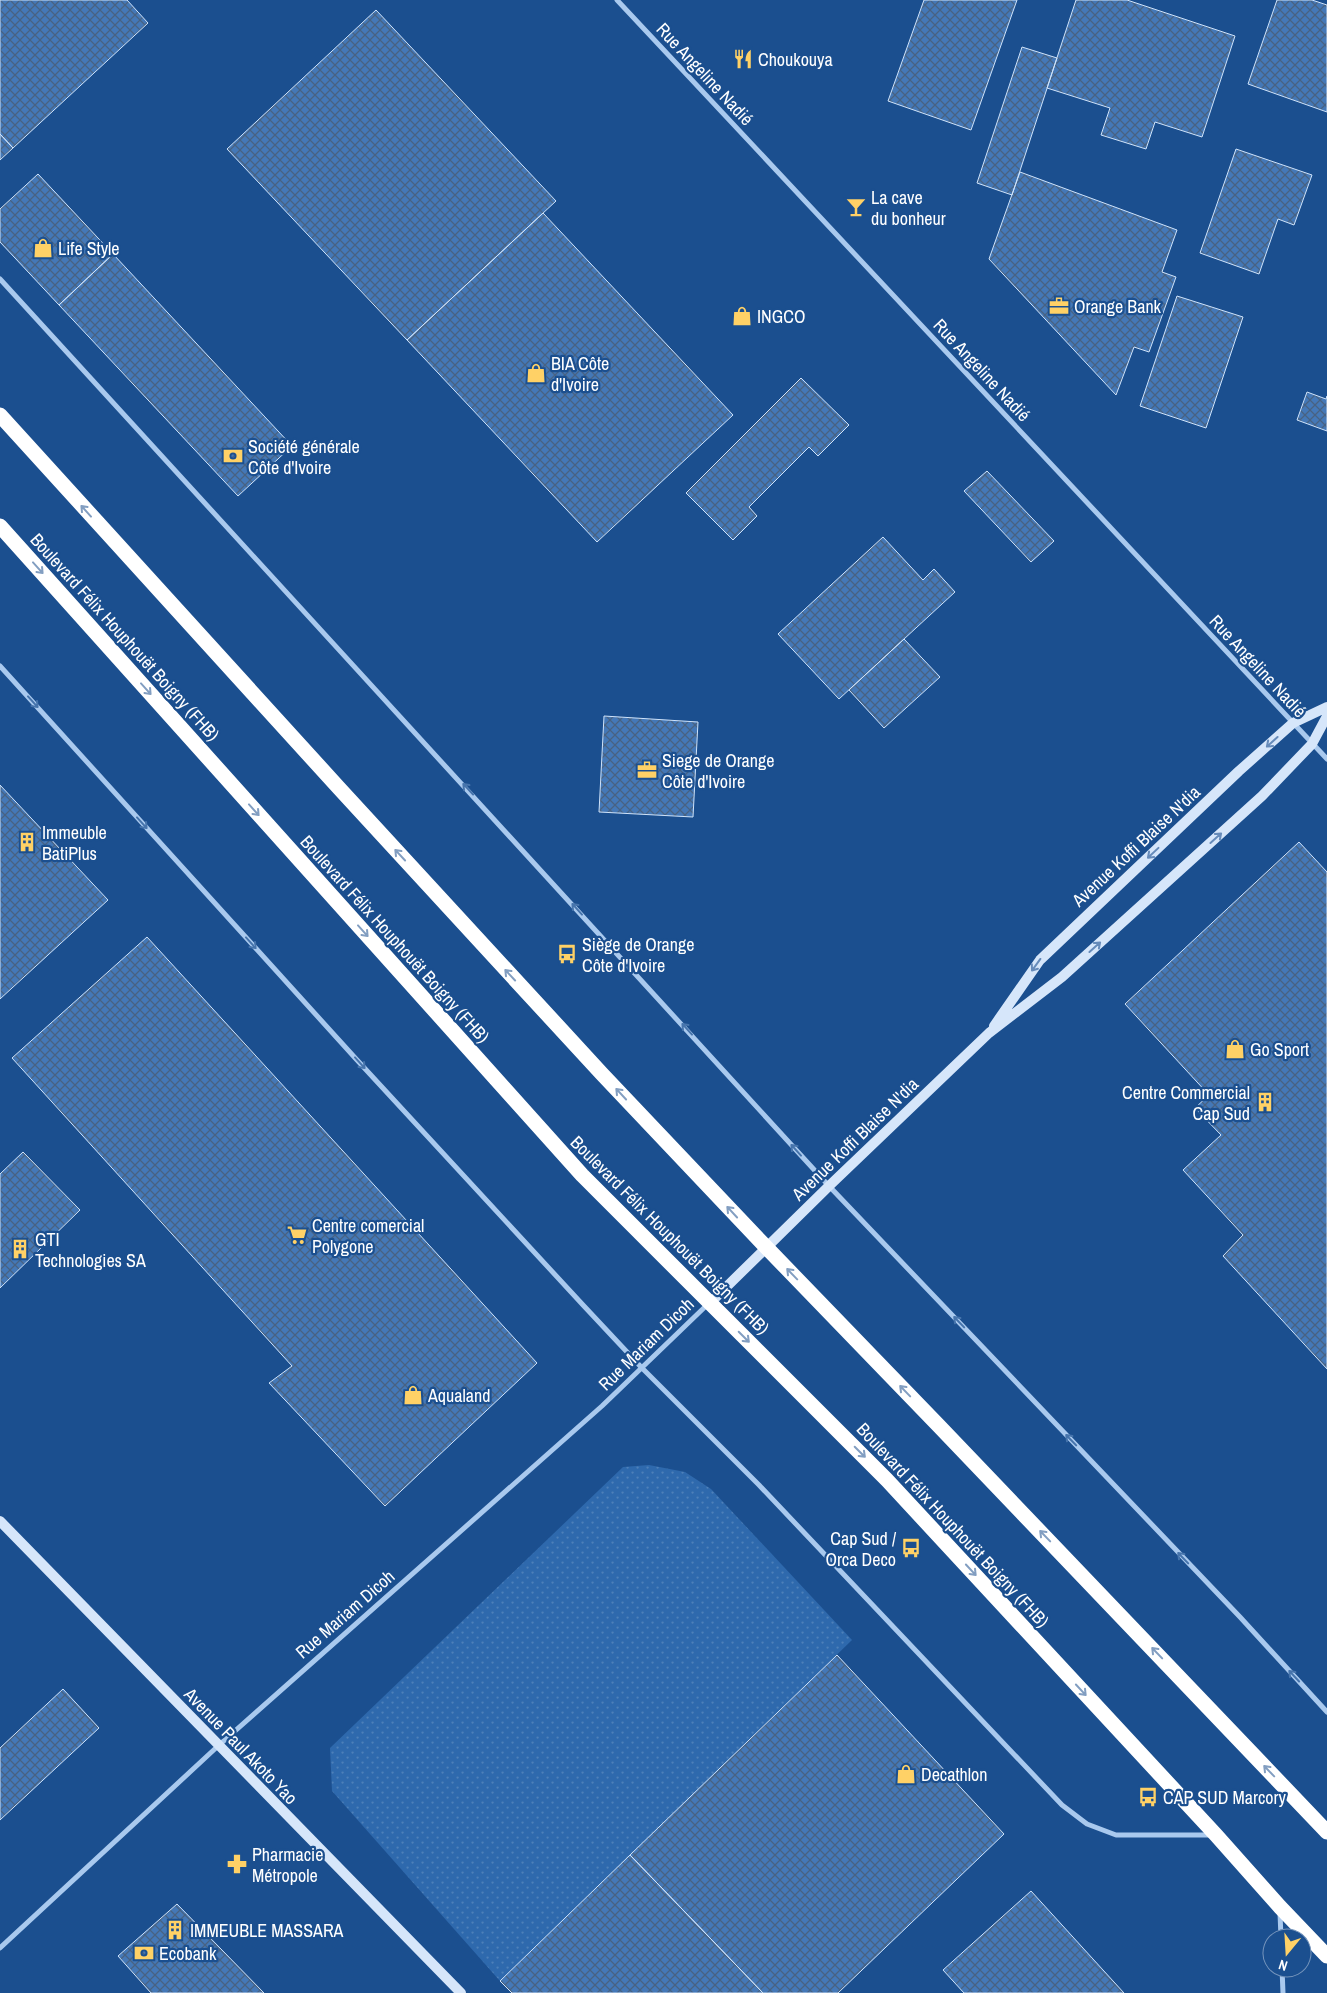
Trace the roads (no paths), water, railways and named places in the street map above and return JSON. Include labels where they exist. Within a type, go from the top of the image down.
[{"type":"highway","points":[[0,415],[588,1059],[766,1248],[946,1433],[1327,1832]]},
{"type":"highway","name":"Boulevard Félix Houphouët Boigny (FHB)","points":[[2,528],[540,1130],[582,1175],[887,1480],[1327,1956]]},
{"type":"street","name":"Rue Angeline Nadié","points":[[617,0],[1327,759]]},
{"type":"street","points":[[0,279],[829,1186],[1233,1610],[1327,1712]]},
{"type":"street","points":[[0,666],[357,1060],[642,1368],[759,1485],[1062,1805],[1087,1824],[1116,1836],[1216,1835]]},
{"type":"street","name":"Avenue Koffi Blaise N'dia","points":[[989,1033],[1040,960],[1239,771],[1293,723],[1327,707]]},
{"type":"street","name":"Avenue Koffi Blaise N'dia","points":[[710,1303],[989,1033],[1062,978],[1262,796],[1312,744],[1327,716]]},
{"type":"street","name":"Rue Mariam Dicoh","points":[[0,1948],[218,1746],[642,1368],[710,1303]]},
{"type":"street","name":"Avenue Paul Akoto Yao","points":[[0,1521],[461,1993]]},
{"type":"street","points":[[1280,1907],[1281,1928]]},
{"type":"street","points":[[1282,1978],[1283,1993]]},
{"type":"place","name":"Choukouya","points":[[743,59]]},
{"type":"place","name":"La cave du bonheur","points":[[856,207]]},
{"type":"place","name":"Life Style","points":[[43,248]]},
{"type":"place","name":"Orange Bank","points":[[1059,306]]},
{"type":"place","name":"INGCO","points":[[742,316]]},
{"type":"place","name":"BIA Côte d'Ivoire","points":[[536,373]]},
{"type":"place","name":"Société générale Côte d'Ivoire","points":[[233,456]]},
{"type":"place","name":"Siege de Orange Côte d'Ivoire","points":[[647,770]]},
{"type":"place","name":"Immeuble BatiPlus","points":[[27,842]]},
{"type":"place","name":"Siège de Orange Côte d'Ivoire","points":[[567,954]]},
{"type":"place","name":"Go Sport","points":[[1235,1049]]},
{"type":"place","name":"Centre Commercial Cap Sud","points":[[1265,1102]]},
{"type":"place","name":"Centre comercial Polygone","points":[[297,1235]]},
{"type":"place","name":"GTI Technologies SA","points":[[20,1249]]},
{"type":"place","name":"Aqualand","points":[[413,1395]]},
{"type":"place","name":"Cap Sud / Orca Deco","points":[[911,1548]]},
{"type":"place","name":"Decathlon","points":[[906,1774]]},
{"type":"place","name":"CAP SUD Marcory","points":[[1148,1797]]},
{"type":"place","name":"Pharmacie Métropole","points":[[237,1864]]},
{"type":"place","name":"IMMEUBLE MASSARA","points":[[175,1930]]},
{"type":"place","name":"Ecobank","points":[[144,1953]]}]
